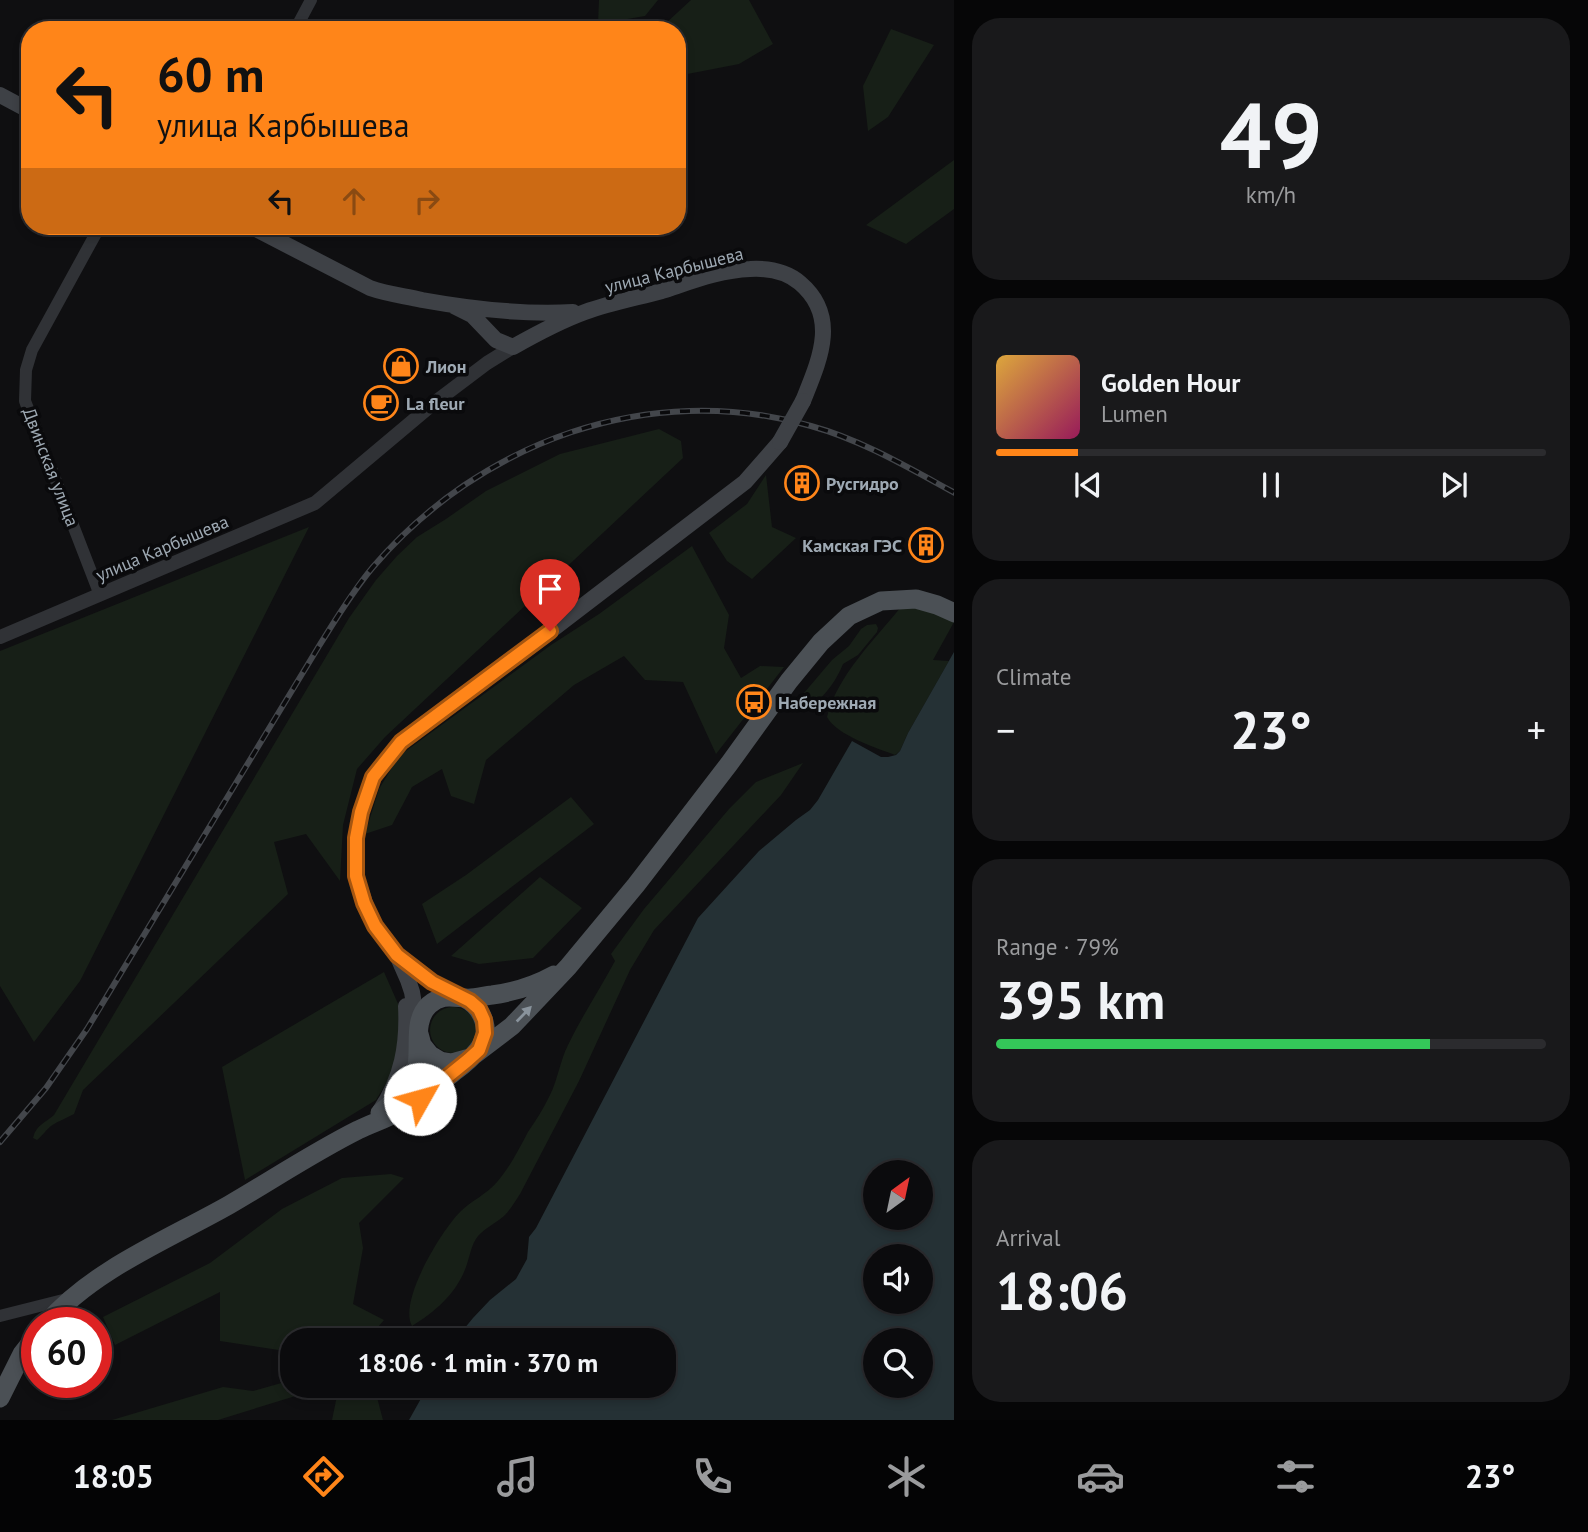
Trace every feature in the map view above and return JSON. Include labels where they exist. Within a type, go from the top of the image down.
[{"type":"main road","points":[[0,95],[21,106]]},
{"type":"main road","points":[[267,235],[370,288],[454,306],[520,313],[586,311]]},
{"type":"main road","name":"улица Карбышева","points":[[419,1034],[412,992],[397,955],[369,915],[356,876],[356,838],[361,812],[373,777],[401,742],[745,482],[780,442],[803,401],[820,354],[823,324],[813,297],[797,280],[777,271],[750,269],[722,274],[586,311],[513,346]]},
{"type":"main road","points":[[454,306],[472,315],[486,331],[503,344],[513,346]]},
{"type":"main road","points":[[520,313],[529,326],[531,336]]},
{"type":"main road","points":[[62,1307],[71,1298],[128,1259],[357,1131],[420,1099],[512,1026],[568,967],[636,886],[783,688],[810,654],[849,616],[881,601],[922,601],[954,614]]},
{"type":"main road","points":[[357,1131],[380,1110],[393,1087],[405,1049],[405,997],[397,955]]},
{"type":"main road","name":"улица Карбышева","points":[[397,955],[432,982],[464,998]]},
{"type":"main road","points":[[357,1131],[411,1083],[418,1060],[420,1020],[431,1003],[450,996],[489,996],[528,987],[568,967]]},
{"type":"main road","points":[[419,1034],[426,1050],[440,1061],[458,1062],[474,1054],[484,1039],[484,1020],[479,1009],[464,998]]},
{"type":"main road","points":[[0,1398],[21,1356]]},
{"type":"street","points":[[300,21],[311,0]]},
{"type":"street","name":"Двинская улица","points":[[95,235],[32,350],[26,370],[25,401],[100,595]]},
{"type":"street","points":[[486,331],[489,345],[487,363]]},
{"type":"street","name":"улица Карбышева","points":[[0,637],[315,503],[433,403],[513,346]]},
{"type":"street","points":[[0,1315],[71,1298]]},
{"type":"shaded area","points":[[599,0],[658,0],[645,16],[598,21]]},
{"type":"shaded area","points":[[691,0],[749,0],[773,44],[739,64],[686,74],[686,21],[668,21]]},
{"type":"shaded area","points":[[891,29],[934,45],[888,117],[868,131],[863,86]]},
{"type":"shaded area","points":[[954,160],[954,209],[906,244],[866,225]]},
{"type":"shaded area","points":[[659,429],[681,441],[683,458],[385,737],[357,769],[343,825],[340,881],[306,834],[274,842],[288,894],[83,1090],[74,1114],[51,1126],[37,1140],[33,1138],[39,1127],[54,1115],[349,618],[397,556],[417,537],[486,491],[560,454]]},
{"type":"shaded area","points":[[766,475],[772,527],[796,538],[752,579],[727,561],[709,533],[747,504]]},
{"type":"shaded area","points":[[309,527],[80,981],[34,1042],[0,986],[0,651]]},
{"type":"shaded area","points":[[692,546],[729,615],[724,648],[741,678],[760,666],[784,667],[716,754],[683,682],[645,680],[624,656],[574,685],[486,760],[474,804],[451,796],[442,769],[412,787],[392,825],[365,834],[379,789],[399,756]]},
{"type":"shaded area","points":[[901,607],[935,612],[954,622],[933,660],[949,661],[900,751],[895,755],[839,730],[827,717],[839,687],[858,659]]},
{"type":"shaded area","points":[[876,624],[877,632],[858,655],[843,664],[823,696],[814,704],[804,697],[804,693],[832,660],[849,646],[861,629]]},
{"type":"shaded area","points":[[954,652],[954,1420],[409,1420],[421,1398],[676,1398],[676,1328],[465,1328],[490,1300],[516,1279],[527,1259],[529,1237],[698,918],[759,851],[810,810],[852,741],[881,757],[896,755]]},
{"type":"shaded area","points":[[803,763],[781,795],[654,930],[630,970],[579,1081],[520,1194],[504,1216],[478,1236],[462,1277],[451,1294],[412,1326],[409,1315],[411,1300],[433,1249],[452,1221],[493,1186],[514,1158],[550,1095],[573,1034],[615,961],[611,954],[644,909],[729,809],[756,782]]},
{"type":"shaded area","points":[[571,797],[594,824],[437,944],[422,904],[466,875]]},
{"type":"shaded area","points":[[540,877],[582,908],[533,958],[479,964],[451,956]]},
{"type":"shaded area","points":[[384,972],[399,1006],[401,1037],[394,1070],[376,1100],[245,1180],[222,1067]]},
{"type":"shaded area","points":[[453,1007],[469,1014],[476,1030],[469,1046],[453,1053],[437,1046],[430,1030],[437,1014]]},
{"type":"shaded area","points":[[391,1174],[404,1178],[359,1223],[363,1248],[353,1304],[384,1320],[377,1328],[280,1328],[280,1350],[220,1341],[220,1292],[115,1345],[112,1338],[112,1312],[210,1263],[282,1209],[342,1178]]},
{"type":"shaded area","points":[[280,1383],[280,1398],[289,1398],[218,1420],[112,1420],[223,1387],[253,1391]]},
{"type":"shaded area","points":[[337,1398],[377,1398],[383,1420],[332,1420]]},
{"type":"railway","points":[[0,1142],[46,1088],[87,1029],[351,596],[373,567],[416,523],[464,485],[516,455],[572,432],[630,417],[689,411],[750,414],[811,426],[867,447],[954,492]]},
{"type":"place","name":"Лион","points":[[401,366]]},
{"type":"place","name":"La fleur","points":[[381,403]]},
{"type":"place","name":"Русгидро","points":[[802,483]]},
{"type":"place","name":"Камская ГЭС","points":[[926,545]]},
{"type":"place","name":"Набережная","points":[[754,702]]},
{"type":"route","points":[[420,1099],[479,1050],[484,1039],[484,1020],[479,1009],[470,1001],[432,982],[397,955],[375,926],[359,890],[356,876],[356,838],[361,812],[373,777],[401,742],[550,631]]}]
